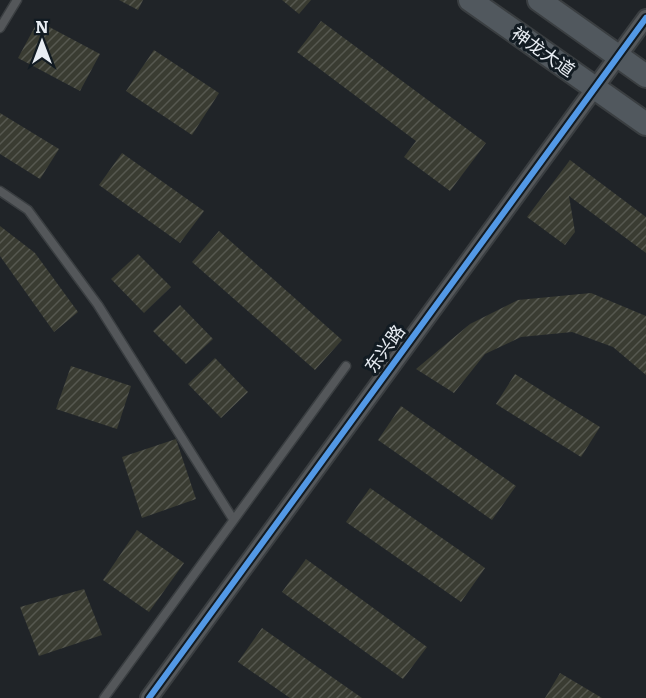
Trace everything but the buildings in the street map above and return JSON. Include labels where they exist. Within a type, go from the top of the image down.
[{"type":"main road","name":"神龙大道","points":[[470,0],[646,124]]},
{"type":"main road","points":[[539,0],[646,76]]},
{"type":"street","name":"东兴路","points":[[148,698],[646,18]]},
{"type":"lane","points":[[0,28],[16,0]]},
{"type":"lane","points":[[0,191],[28,210],[98,305],[233,519]]},
{"type":"lane","points":[[104,698],[346,366]]},
{"type":"cycle path","points":[[149,698],[646,18]]}]
